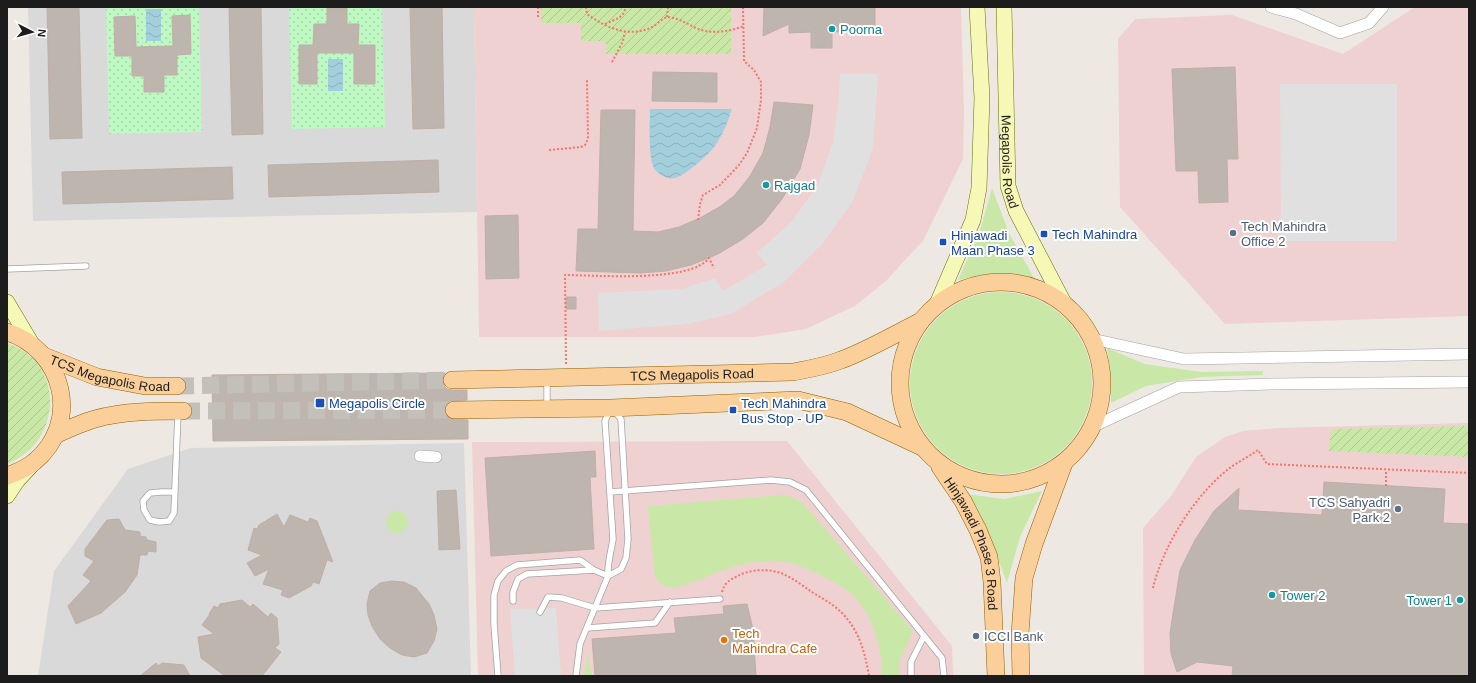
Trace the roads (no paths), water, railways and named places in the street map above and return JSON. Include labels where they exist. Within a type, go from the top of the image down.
[{"type":"main road","points":[[1000,282],[1023,284],[1044,291],[1064,304],[1080,320],[1092,339],[1100,360],[1102,383],[1100,406],[1092,427],[1080,446],[1064,463],[1045,475],[1024,482],[1001,485],[979,483],[957,476],[938,464],[922,447],[910,428],[902,407],[900,384],[902,361],[910,340],[921,320],[937,304],[957,292],[978,284],[1000,282]]},
{"type":"main road","name":"TCS Megapolis Road","points":[[452,380],[793,372],[840,361],[861,352],[921,320]]},
{"type":"main road","points":[[7,332],[18,335],[32,344],[44,356],[54,370],[60,386],[62,402],[60,419],[55,435],[46,450],[34,462],[20,471],[7,476]]},
{"type":"main road","name":"TCS Megapolis Road","points":[[44,356],[98,378],[145,386],[177,386]]},
{"type":"main road","points":[[454,410],[611,408],[798,400],[848,412],[922,447]]},
{"type":"main road","name":"TCS Megapolis Road","points":[[55,435],[97,418],[135,412],[181,411]]},
{"type":"main road","points":[[1021,676],[1020,634],[1024,578],[1034,544],[1064,463]]},
{"type":"main road","name":"Hinjawadi Phase 3 Road","points":[[938,464],[963,501],[978,530],[989,557],[992,582],[996,676]]},
{"type":"street","name":"Megapolis Road","points":[[937,304],[973,220],[979,188],[982,98],[977,7]]},
{"type":"street","name":"Megapolis Road","points":[[1004,7],[1008,186],[1016,211],[1064,304]]},
{"type":"street","points":[[1271,7],[1296,14],[1340,33],[1369,23],[1383,7]]},
{"type":"street","points":[[7,302],[32,344]]},
{"type":"street","points":[[1092,339],[1184,359],[1469,354]]},
{"type":"street","points":[[1092,427],[1179,387],[1298,383],[1469,382]]},
{"type":"street","points":[[420,456],[436,457]]},
{"type":"street","points":[[7,496],[34,462]]},
{"type":"lane","points":[[7,268],[86,266]]},
{"type":"lane","points":[[546,378],[547,409]]},
{"type":"lane","points":[[576,676],[580,644],[608,576],[607,565],[613,539],[605,421],[611,408],[621,419],[628,539],[626,558],[621,569],[608,576]]},
{"type":"lane","points":[[175,492],[150,494],[143,501],[144,510],[150,520],[159,522],[169,521],[174,513],[181,411]]},
{"type":"lane","points":[[610,492],[770,480],[790,482],[806,490],[942,658],[944,676]]},
{"type":"lane","points":[[498,676],[494,624],[494,595],[498,581],[506,571],[517,565],[580,560],[594,570],[608,576]]},
{"type":"lane","points":[[513,601],[513,592],[518,579],[527,574],[594,570]]},
{"type":"lane","points":[[540,612],[548,597],[562,598],[595,608],[720,599]]},
{"type":"lane","points":[[587,628],[655,624],[670,602]]},
{"type":"lane","points":[[912,676],[911,662],[924,636]]},
{"type":"water","points":[[146,9],[161,9],[161,41],[146,41]]},
{"type":"water","points":[[328,59],[343,59],[343,91],[328,91]]},
{"type":"water","points":[[650,109],[732,109],[724,131],[714,147],[704,158],[685,173],[672,178],[660,174],[655,170],[652,163]]},
{"type":"tunnel","points":[[177,386],[452,380]]},
{"type":"tunnel","points":[[183,411],[454,410]]},
{"type":"place","name":"Poorna","points":[[832,29]]},
{"type":"place","name":"Rajgad","points":[[766,185]]},
{"type":"place","name":"Tech Mahindra Office 2","points":[[1233,233]]},
{"type":"place","name":"Tech Mahindra","points":[[1044,234]]},
{"type":"place","name":"Hinjawadi Maan Phase 3","points":[[943,242]]},
{"type":"place","name":"Megapolis Circle","points":[[320,403]]},
{"type":"place","name":"Tech Mahindra Bus Stop - UP","points":[[733,410]]},
{"type":"place","name":"TCS Sahyadri Park 2","points":[[1398,509]]},
{"type":"place","name":"Tower 2","points":[[1272,595]]},
{"type":"place","name":"Tower 1","points":[[1460,600]]},
{"type":"place","name":"ICCI Bank","points":[[976,636]]},
{"type":"place","name":"Tech Mahindra Cafe","points":[[724,640]]}]
